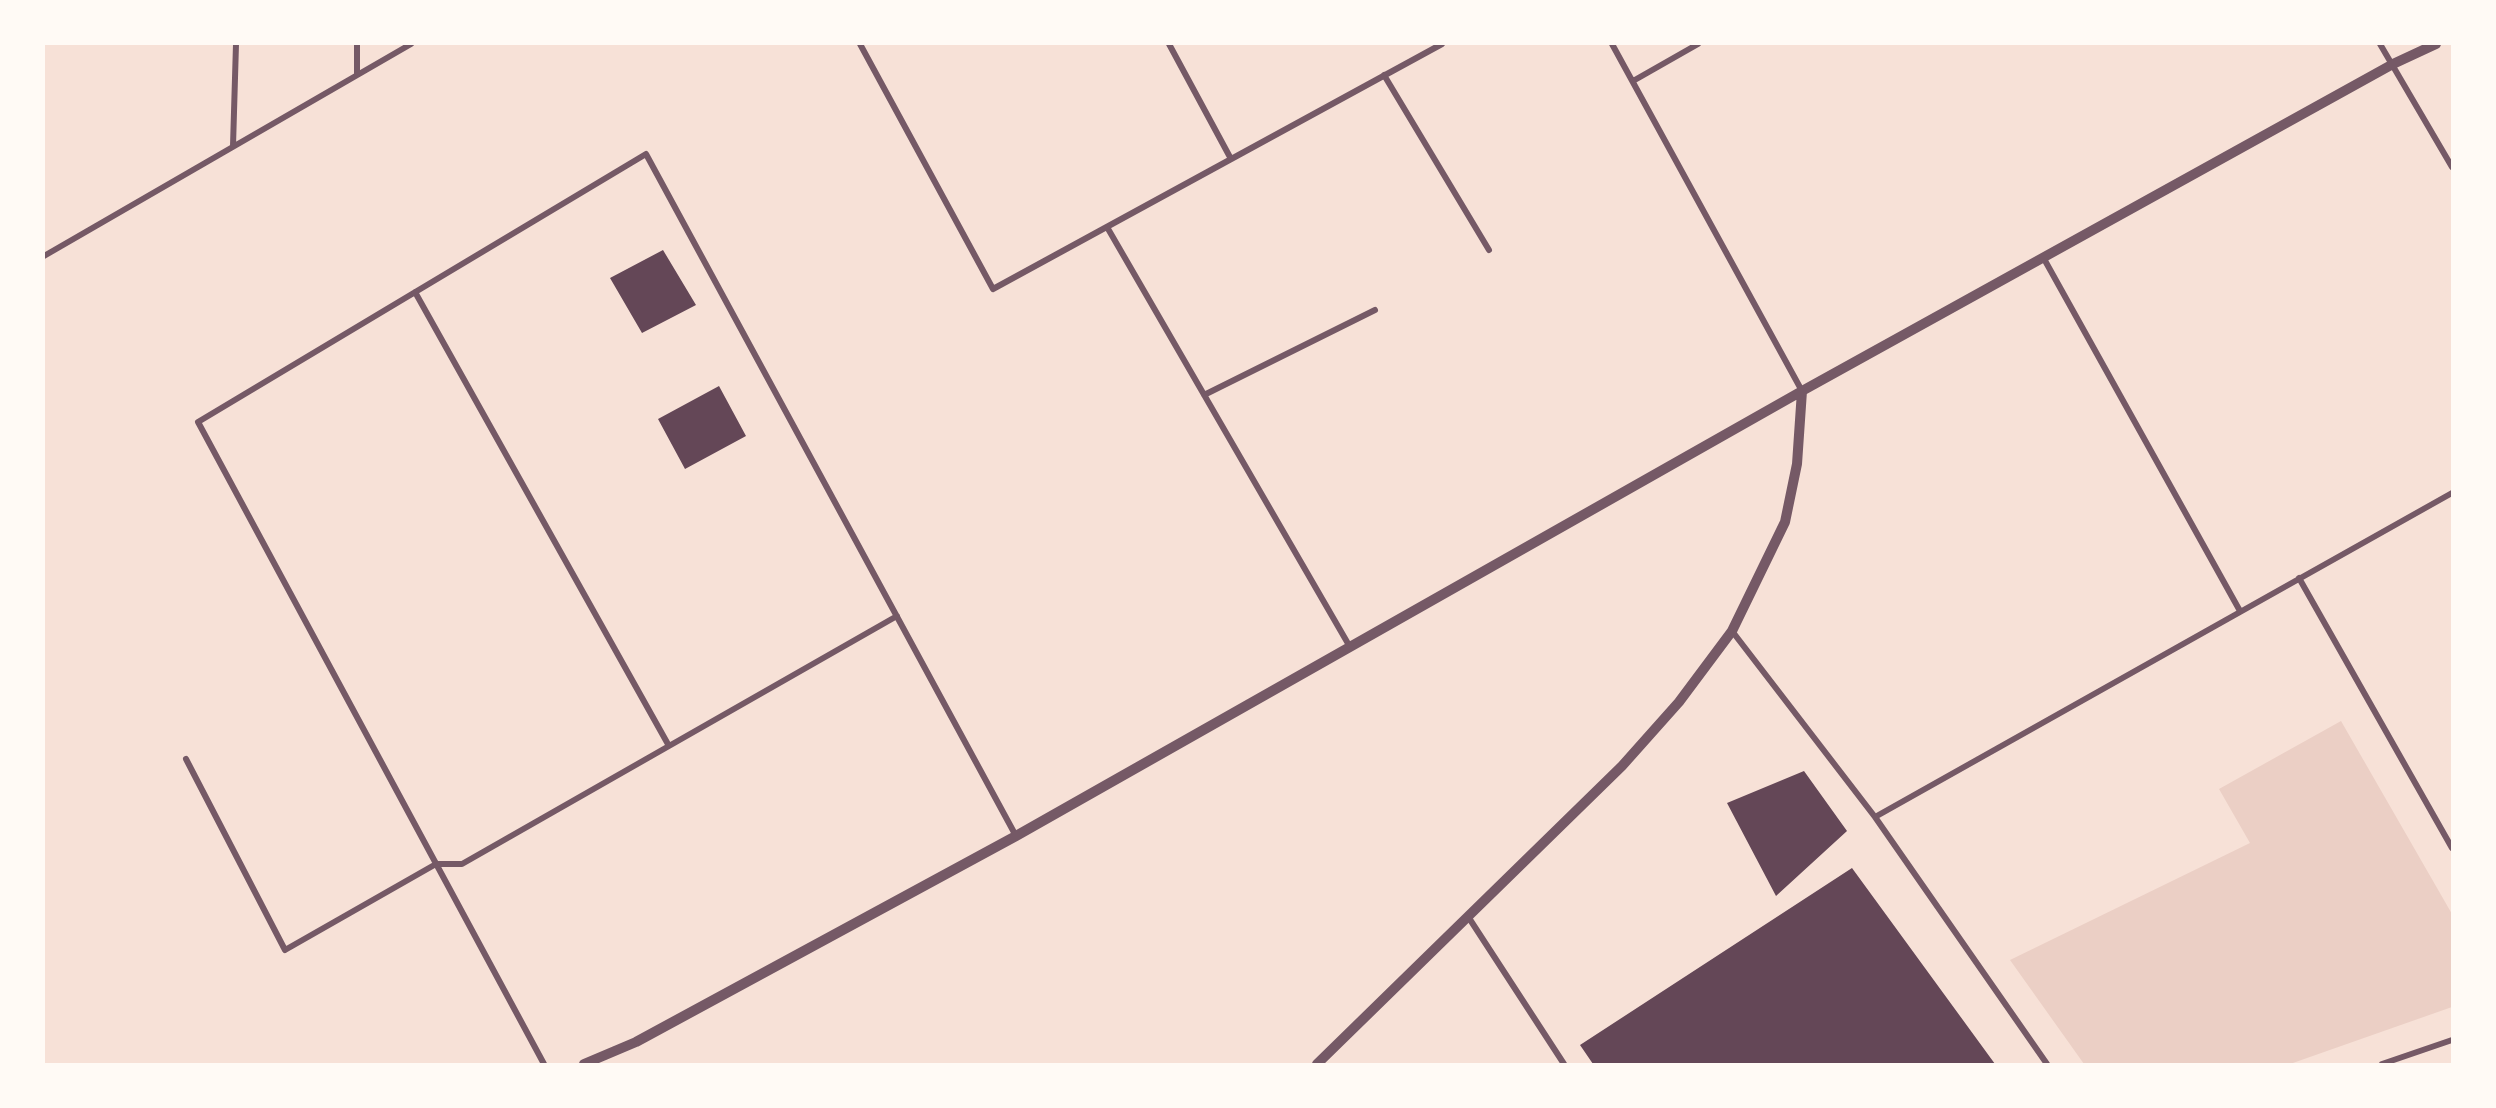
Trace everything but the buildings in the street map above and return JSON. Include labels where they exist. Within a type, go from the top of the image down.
[{"type":"street","points":[[233,146],[236,44]]},
{"type":"street","points":[[357,44],[357,75]]},
{"type":"street","points":[[44,256],[411,44]]},
{"type":"street","points":[[860,44],[993,289],[1442,44]]},
{"type":"street","points":[[1169,44],[1231,159]]},
{"type":"street","points":[[1317,1065],[1622,766],[1678,702],[1732,631],[1785,522],[1797,464],[1802,391],[1612,44]]},
{"type":"street","points":[[1632,81],[1698,44]]},
{"type":"street","points":[[2380,44],[2452,167]]},
{"type":"street","points":[[584,1065],[636,1042],[1016,836],[1802,391],[2393,64],[2436,44]]},
{"type":"street","points":[[1384,75],[1489,250]]},
{"type":"street","points":[[544,1065],[198,422],[646,154],[1016,836]]},
{"type":"street","points":[[1107,227],[1350,647]]},
{"type":"street","points":[[2043,257],[2240,611]]},
{"type":"street","points":[[415,292],[669,746]]},
{"type":"street","points":[[1204,395],[1375,310]]},
{"type":"street","points":[[1875,817],[2452,493]]},
{"type":"street","points":[[2299,578],[2452,848]]},
{"type":"street","points":[[186,759],[285,950],[436,864],[462,864],[897,616]]},
{"type":"street","points":[[1732,631],[1875,817],[2047,1065]]},
{"type":"street","points":[[1469,918],[1564,1065]]},
{"type":"street","points":[[2382,1065],[2452,1040]]},
{"type":"shaded area","points":[[2341,721],[2452,914],[2452,1007],[2290,1064],[2084,1064],[2010,960],[2250,843],[2219,789]]}]
